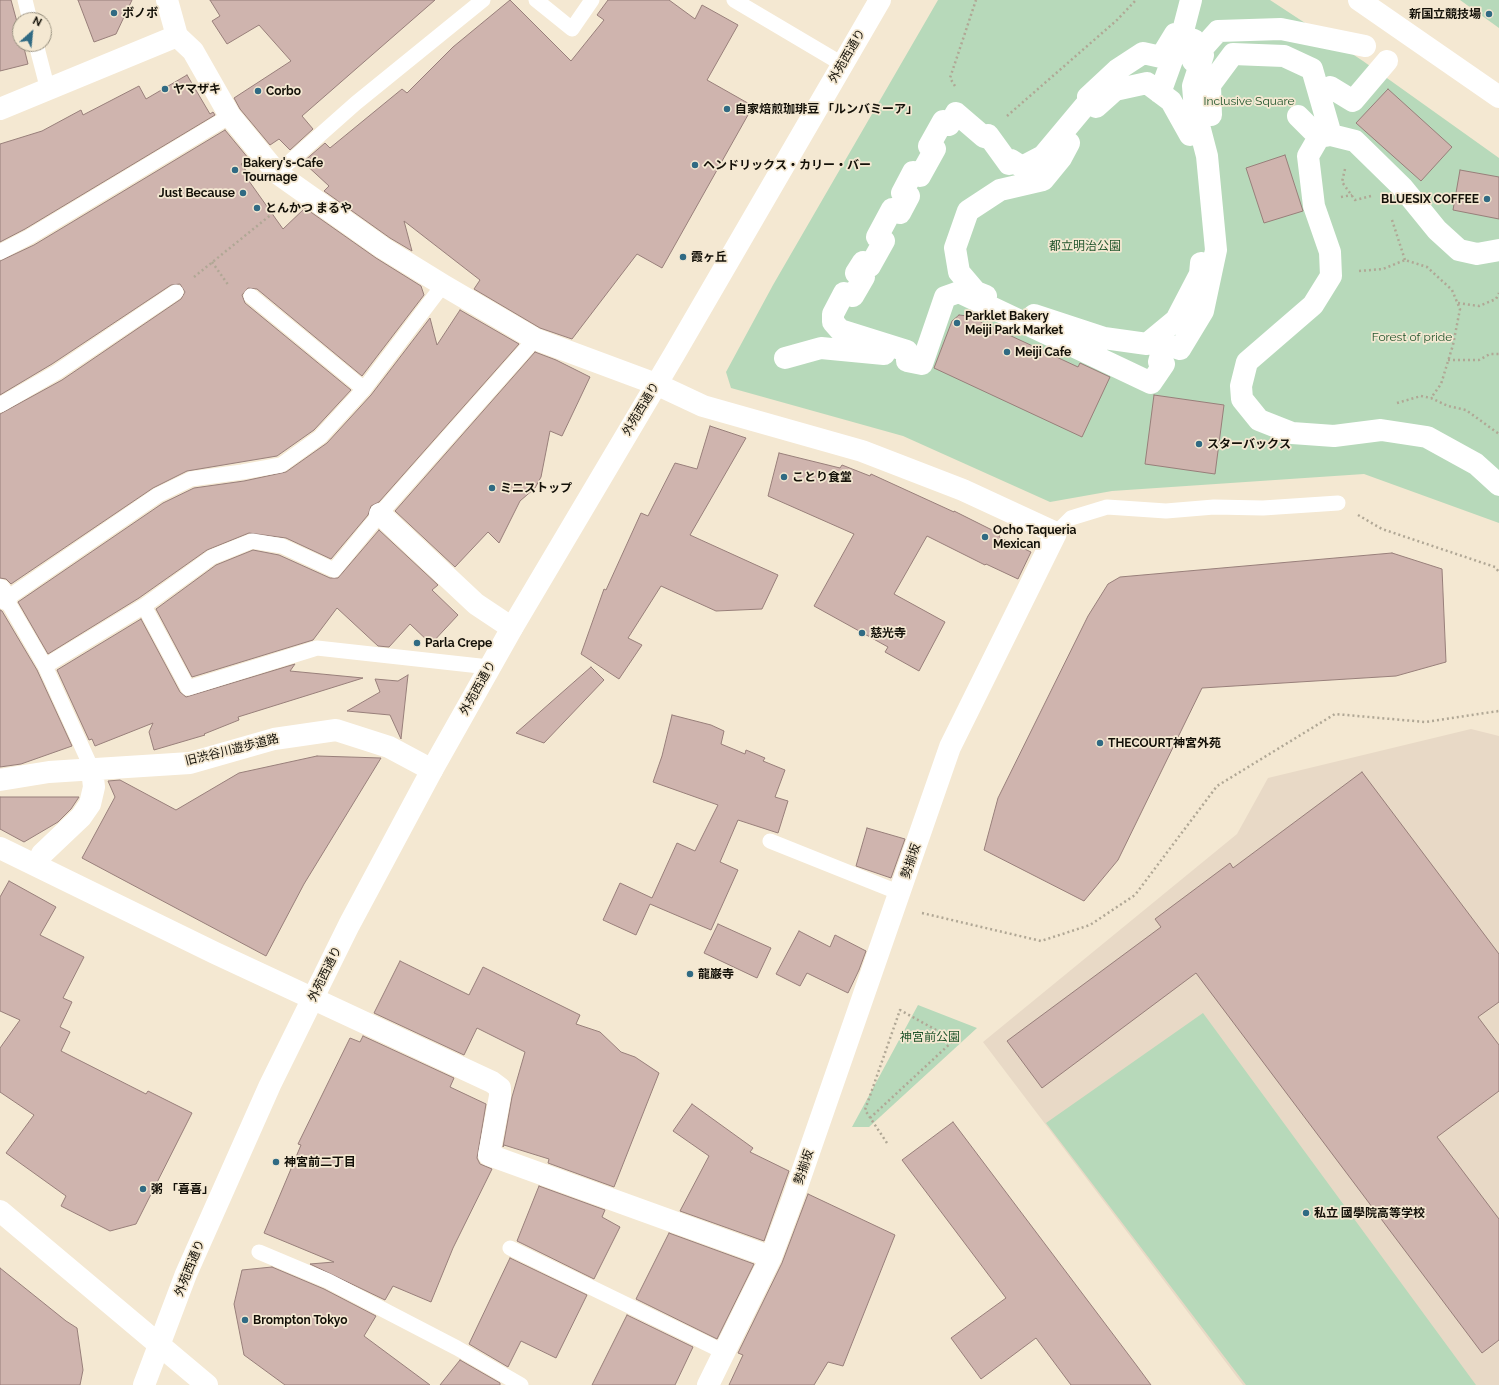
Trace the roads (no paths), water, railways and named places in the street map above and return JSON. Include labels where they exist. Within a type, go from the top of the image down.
[{"type":"street","points":[[166,0],[177,36],[193,51],[230,116],[277,173],[300,191],[383,248],[443,285],[535,338],[656,384],[703,406],[862,451],[963,490],[1056,533]]},
{"type":"street","name":"外苑西通り","points":[[144,1385],[186,1274],[270,1085],[349,925],[489,667],[880,0]]},
{"type":"street","points":[[1160,93],[1181,36],[1191,0]]},
{"type":"street","points":[[1359,0],[1499,97]]},
{"type":"street","points":[[1200,50],[1194,40],[1175,34],[1161,57],[1143,53],[1121,66],[1088,96],[1089,101],[1043,156],[1022,167],[1011,160],[1009,164],[988,135],[984,137],[956,113],[949,125],[943,121],[929,146],[935,149],[920,176],[913,172],[902,193],[909,196],[900,213],[892,209],[877,237],[884,241],[870,266],[863,262],[856,273],[864,277],[853,296],[844,293],[833,314],[833,322],[840,330],[907,351],[907,361],[922,364],[945,296],[959,292],[1151,383],[1164,364],[1159,362],[1164,344],[1180,349],[1203,311],[1216,250],[1202,121],[1185,106],[1193,59],[1218,31],[1281,29],[1365,46]]},
{"type":"street","points":[[0,109],[177,36]]},
{"type":"street","points":[[1202,121],[1147,83],[1115,90],[1080,120],[1061,158],[1043,180],[1001,190],[968,211],[955,248],[959,272],[976,292],[1022,312],[1104,338],[1148,344],[1176,320],[1200,274],[1206,196],[1202,121],[1210,85],[1233,54],[1284,56],[1312,68],[1322,98],[1325,136],[1308,156],[1314,206],[1330,252],[1331,276],[1314,305],[1247,362],[1241,386],[1242,399],[1259,420],[1292,433],[1334,436],[1381,430],[1427,437],[1476,464],[1499,485]]},
{"type":"street","points":[[1322,98],[1330,87],[1353,101],[1387,61]]},
{"type":"street","points":[[1298,116],[1325,136],[1354,141],[1402,187],[1437,230],[1459,250],[1477,254],[1499,250]]},
{"type":"street","points":[[986,140],[1001,190]]},
{"type":"street","points":[[785,358],[821,348],[907,357],[917,356],[946,279],[959,272]]},
{"type":"street","points":[[380,514],[476,604],[512,628]]},
{"type":"street","name":"勢揃坂","points":[[708,1385],[770,1257],[792,1201],[950,747],[1056,533]]},
{"type":"street","name":"旧渋谷川遊歩道路","points":[[0,780],[50,772],[190,763],[274,739],[336,730],[384,744],[432,770]]},
{"type":"street","points":[[37,866],[42,854],[81,817],[90,804],[94,787],[92,769]]},
{"type":"street","points":[[0,848],[406,1044],[492,1082],[500,1088],[500,1096],[488,1154],[770,1257]]},
{"type":"street","points":[[0,1211],[207,1385]]},
{"type":"lane","points":[[25,0],[28,12]]},
{"type":"lane","points":[[277,173],[356,103],[483,0]]},
{"type":"lane","points":[[536,0],[572,30],[592,0]]},
{"type":"lane","points":[[734,0],[842,64]]},
{"type":"lane","points":[[38,52],[48,90]]},
{"type":"lane","points":[[0,252],[29,237],[230,116]]},
{"type":"lane","points":[[92,769],[45,666],[3,595],[158,496],[190,479],[242,472],[281,464],[320,437],[364,389],[443,285]]},
{"type":"lane","points":[[0,405],[57,372],[176,292]]},
{"type":"lane","points":[[251,296],[364,389]]},
{"type":"lane","points":[[45,666],[144,606],[212,558],[252,541],[282,546],[334,570],[380,514],[535,338]]},
{"type":"lane","points":[[1056,533],[1071,518],[1107,507],[1166,511],[1214,507],[1263,508],[1338,503]]},
{"type":"lane","points":[[144,606],[188,688],[317,648],[489,667]]},
{"type":"lane","points":[[770,841],[898,900]]},
{"type":"lane","points":[[510,1248],[724,1352]]},
{"type":"lane","points":[[259,1252],[334,1285],[457,1348],[521,1385]]},
{"type":"place","name":"ボノボ","points":[[114,13]]},
{"type":"place","name":"新国立競技場","points":[[1489,14]]},
{"type":"place","name":"ヤマザキ","points":[[165,89]]},
{"type":"place","name":"Corbo","points":[[258,91]]},
{"type":"place","name":"自家焙煎珈琲豆 「ルンバミーア」","points":[[727,109]]},
{"type":"place","name":"ヘンドリックス・カリー・バー","points":[[695,165]]},
{"type":"place","name":"Bakery's-Cafe Tournage","points":[[235,170]]},
{"type":"place","name":"Just Because","points":[[243,193]]},
{"type":"place","name":"BLUESIX COFFEE","points":[[1487,199]]},
{"type":"place","name":"とんかつ まるや","points":[[257,208]]},
{"type":"place","name":"霞ヶ丘","points":[[683,257]]},
{"type":"place","name":"Parklet Bakery Meiji Park Market","points":[[957,323]]},
{"type":"place","name":"Meiji Cafe","points":[[1007,352]]},
{"type":"place","name":"スターバックス","points":[[1199,444]]},
{"type":"place","name":"ことり食堂","points":[[784,477]]},
{"type":"place","name":"ミニストップ","points":[[492,488]]},
{"type":"place","name":"Ocho Taqueria Mexican","points":[[985,537]]},
{"type":"place","name":"慈光寺","points":[[862,633]]},
{"type":"place","name":"Parla Crepe","points":[[417,643]]},
{"type":"place","name":"THECOURT神宮外苑","points":[[1100,743]]},
{"type":"place","name":"龍巌寺","points":[[690,974]]},
{"type":"place","name":"神宮前二丁目","points":[[276,1162]]},
{"type":"place","name":"粥 「喜喜」","points":[[143,1189]]},
{"type":"place","name":"私立 國學院高等学校","points":[[1306,1213]]},
{"type":"place","name":"Brompton Tokyo","points":[[245,1320]]},
{"type":"park label","name":"Inclusive Square","points":[[1249,101]]},
{"type":"park label","name":"都立明治公園","points":[[1085,246]]},
{"type":"park label","name":"Forest of pride","points":[[1412,337]]},
{"type":"park label","name":"神宮前公園","points":[[930,1037]]}]
